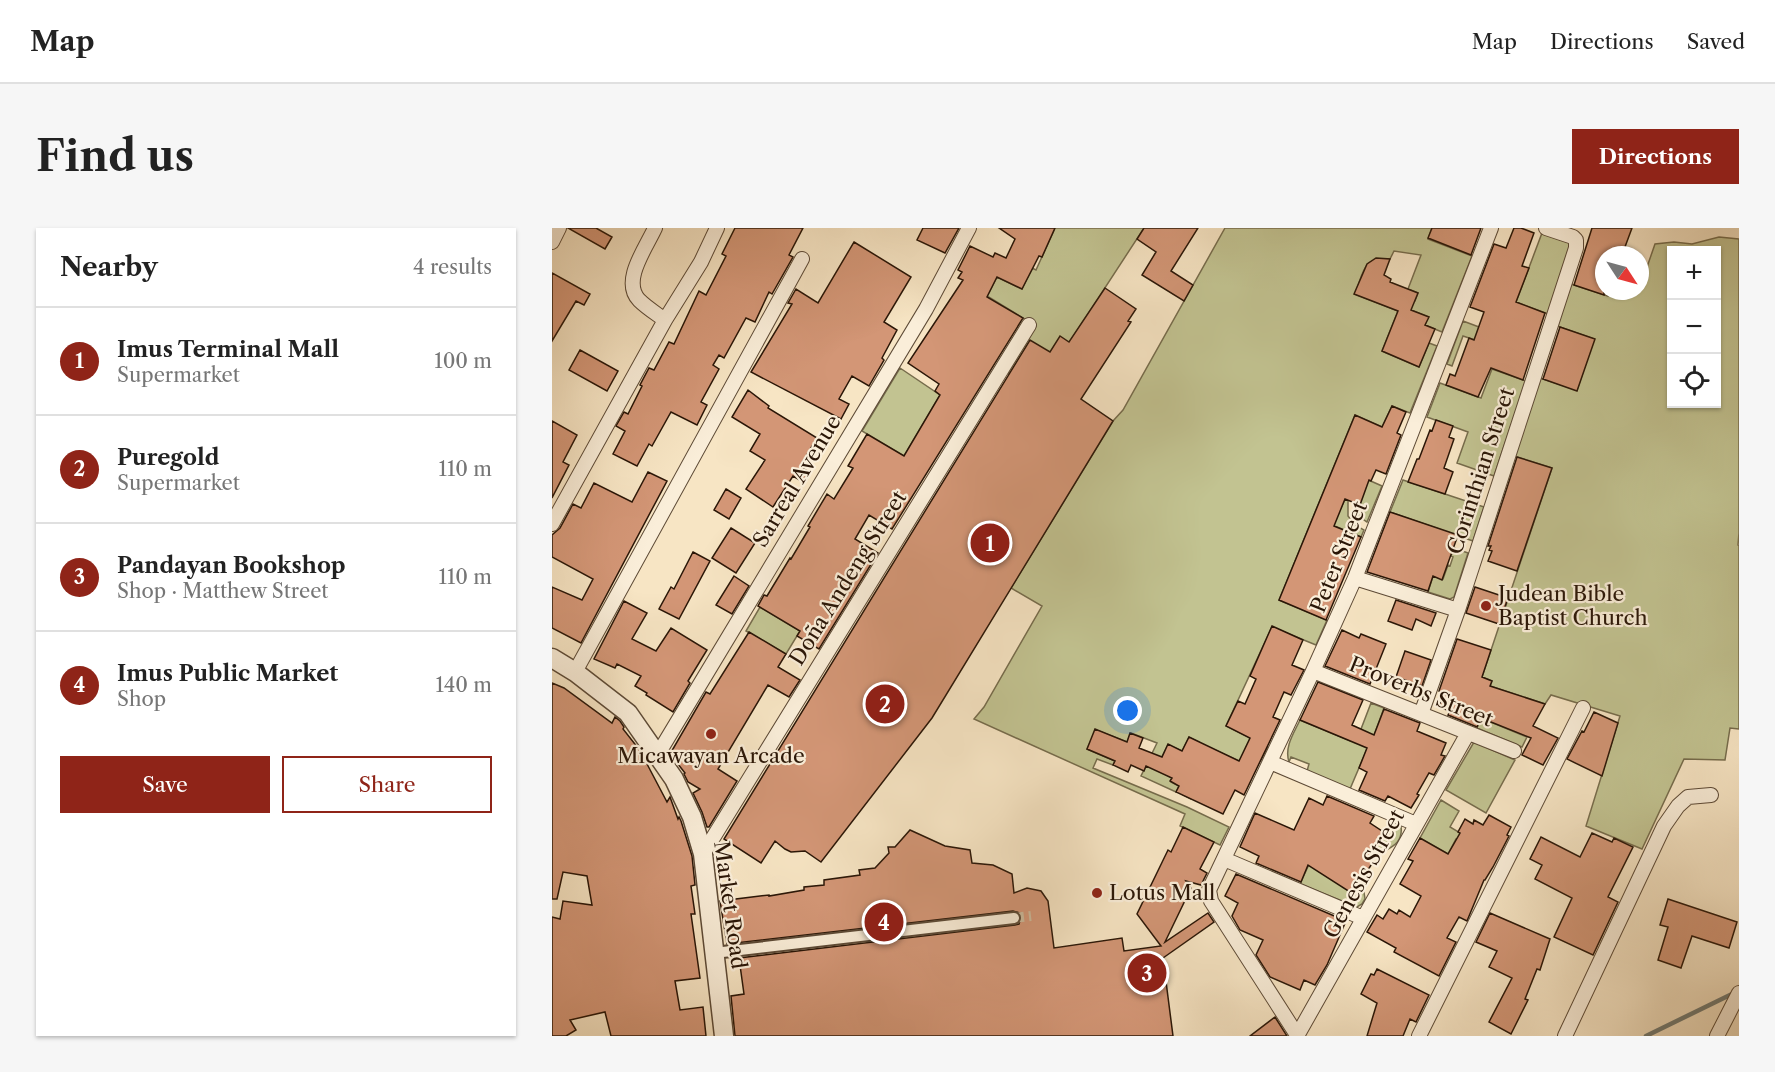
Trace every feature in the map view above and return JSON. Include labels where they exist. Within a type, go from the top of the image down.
[{"type":"street","points":[[552,242],[559,228]]},
{"type":"street","points":[[655,228],[632,276],[632,289],[638,299],[665,320]]},
{"type":"street","points":[[552,524],[717,228]]},
{"type":"street","name":"Sarreal Avenue","points":[[658,754],[926,309],[969,228]]},
{"type":"street","name":"Peter Street","points":[[1297,1036],[1208,894],[1355,578],[1491,228]]},
{"type":"street","name":"Corinthian Street","points":[[1421,714],[1458,610],[1576,248],[1576,240],[1546,228]]},
{"type":"street","points":[[574,672],[801,259]]},
{"type":"street","name":"Doña Andeng Street","points":[[703,854],[1029,325]]},
{"type":"street","points":[[1355,578],[1458,610]]},
{"type":"street","name":"Market Road","points":[[552,658],[628,713],[674,779],[692,817],[703,854],[724,1036]]},
{"type":"street","name":"Proverbs Street","points":[[1313,671],[1514,751]]},
{"type":"street","points":[[1419,1036],[1584,708]]},
{"type":"street","name":"Genesis Street","points":[[1297,1036],[1468,733]]},
{"type":"street","points":[[1270,762],[1416,824]]},
{"type":"street","points":[[1565,1036],[1664,826],[1678,806],[1688,797],[1711,795]]},
{"type":"street","points":[[1224,859],[1364,918]]},
{"type":"street","points":[[714,953],[1014,918]]},
{"type":"street","points":[[1717,1036],[1739,993]]},
{"type":"green space","points":[[1055,228],[1144,228],[1037,392],[1008,373],[1036,326],[987,296],[997,277],[1022,289],[1032,268],[1036,270]]},
{"type":"green space","points":[[1225,228],[1432,228],[1428,239],[1472,256],[1442,332],[1425,325],[1428,317],[1401,306],[1415,301],[1418,293],[1408,289],[1421,255],[1394,251],[1390,259],[1374,260],[1365,267],[1355,294],[1398,311],[1382,351],[1419,367],[1429,343],[1437,346],[1410,413],[1392,406],[1382,427],[1355,415],[1279,600],[1327,620],[1316,645],[1272,627],[1226,726],[1268,747],[1261,760],[1248,754],[1239,761],[1215,750],[1191,799],[1183,795],[1194,772],[1199,742],[1189,737],[1182,751],[1168,745],[1156,768],[1167,773],[1166,775],[1172,778],[1171,782],[1179,786],[1176,792],[1141,776],[1157,743],[1131,733],[1127,742],[1096,730],[1087,749],[1115,761],[1113,765],[1097,759],[1093,768],[1229,827],[1220,845],[1180,826],[1185,814],[974,719],[984,707],[1042,606],[1011,588],[1113,421],[1123,410]]},
{"type":"green space","points":[[1542,233],[1569,242],[1571,246],[1548,314],[1516,302]]},
{"type":"green space","points":[[1719,237],[1739,239],[1739,729],[1730,728],[1725,760],[1684,759],[1642,849],[1586,826],[1620,716],[1551,695],[1545,704],[1490,686],[1492,681],[1482,677],[1552,468],[1514,456],[1540,378],[1577,390],[1594,339],[1557,326],[1571,284],[1595,292],[1595,300],[1649,300],[1649,261],[1655,244],[1674,242],[1692,244]]},
{"type":"green space","points":[[1463,321],[1479,327],[1475,340],[1463,336],[1452,366],[1447,364]]},
{"type":"green space","points":[[900,368],[940,395],[904,456],[862,431]]},
{"type":"green space","points":[[1492,369],[1526,381],[1494,476],[1457,463],[1468,432],[1427,417],[1440,383],[1481,398]]},
{"type":"green space","points":[[1341,468],[1382,486],[1367,522],[1357,512],[1355,503],[1360,505]]},
{"type":"green space","points":[[1403,480],[1484,507],[1473,541],[1390,512]]},
{"type":"green space","points":[[1345,499],[1348,500],[1348,516],[1355,525],[1364,530],[1361,537],[1325,522],[1341,508]]},
{"type":"green space","points":[[1454,548],[1468,553],[1454,597],[1450,599],[1428,592],[1433,576],[1443,579],[1448,565],[1450,566]]},
{"type":"green space","points":[[760,607],[800,631],[786,654],[746,631]]},
{"type":"green space","points":[[1371,703],[1384,708],[1369,749],[1367,749],[1350,789],[1307,771],[1309,764],[1291,757],[1289,762],[1289,746],[1300,720],[1351,741],[1361,729]]},
{"type":"green space","points":[[1481,718],[1527,737],[1522,747],[1477,728]]},
{"type":"green space","points":[[1474,742],[1515,760],[1486,813],[1446,790]]},
{"type":"green space","points":[[1441,800],[1459,811],[1450,827],[1467,837],[1456,839],[1448,854],[1420,838]]},
{"type":"green space","points":[[1335,808],[1362,879],[1365,899],[1357,907],[1300,884]]},
{"type":"green space","points":[[1392,822],[1401,826],[1399,839],[1392,847],[1371,860],[1369,859]]},
{"type":"building","points":[[568,228],[596,228],[612,237],[605,249]]},
{"type":"building","points":[[735,228],[803,228],[789,255],[793,257],[772,294],[769,292],[755,322],[746,318],[724,358],[719,355],[713,365],[719,369],[701,402],[707,405],[697,425],[671,412],[652,446],[649,444],[637,466],[613,454],[625,431],[616,426],[624,412],[628,414],[649,368],[654,370],[669,342],[674,344],[699,291],[706,295],[726,256],[722,254]]},
{"type":"building","points":[[923,228],[959,228],[945,253],[917,240]]},
{"type":"building","points":[[999,228],[1055,228],[1042,257],[1039,256],[1022,289],[997,277],[987,297],[1023,318],[892,529],[869,515],[855,539],[878,553],[819,649],[797,636],[800,631],[758,606],[791,559],[827,494],[834,499],[853,468],[848,466],[867,434],[904,456],[940,395],[935,391],[939,384],[908,363],[963,280],[958,278],[962,272],[958,270],[970,246],[993,257],[995,253],[1006,258],[1015,239]]},
{"type":"building","points":[[1144,228],[1198,228],[1171,271],[1193,285],[1184,301],[1142,275],[1156,252],[1137,239]]},
{"type":"building","points":[[1432,228],[1481,228],[1471,255],[1428,238]]},
{"type":"building","points":[[1514,228],[1534,233],[1522,266],[1529,268],[1516,302],[1545,313],[1523,380],[1491,368],[1478,397],[1446,385],[1450,374],[1455,376],[1469,338],[1474,340],[1484,312],[1470,307],[1494,244],[1506,248]]},
{"type":"building","points":[[1592,228],[1632,228],[1625,246],[1595,246],[1595,292],[1574,285]]},
{"type":"building","points":[[854,242],[911,277],[884,322],[897,330],[882,358],[884,360],[869,386],[852,376],[839,399],[849,404],[841,419],[751,372],[792,304],[788,303],[796,289],[818,303]]},
{"type":"building","points":[[1376,258],[1390,259],[1384,275],[1391,279],[1390,282],[1418,293],[1411,310],[1429,317],[1425,325],[1435,329],[1419,367],[1382,351],[1398,311],[1354,294],[1367,264]]},
{"type":"building","points":[[552,273],[590,294],[584,305],[576,301],[552,341]]},
{"type":"building","points":[[1105,288],[1136,309],[1128,321],[1131,322],[1081,399],[1113,421],[932,718],[821,862],[805,851],[791,852],[775,841],[761,863],[724,839],[1030,340],[1050,352],[1060,336],[1069,342]]},
{"type":"building","points":[[1560,327],[1595,339],[1577,391],[1543,379]]},
{"type":"building","points":[[580,350],[618,371],[607,391],[569,370]]},
{"type":"building","points":[[748,390],[769,406],[768,408],[817,438],[800,466],[809,472],[803,482],[793,476],[773,507],[746,489],[765,460],[750,451],[760,434],[732,417]]},
{"type":"building","points":[[1392,406],[1406,412],[1397,433],[1401,435],[1386,474],[1376,470],[1371,481],[1369,480],[1360,505],[1345,499],[1334,526],[1361,537],[1326,620],[1279,600],[1355,415],[1382,427]]},
{"type":"building","points":[[1436,420],[1453,426],[1449,437],[1454,439],[1444,468],[1453,472],[1445,494],[1408,482]]},
{"type":"building","points":[[552,421],[577,435],[563,462],[569,465],[552,498]]},
{"type":"building","points":[[1517,457],[1552,468],[1517,571],[1488,561],[1492,551],[1489,550],[1491,546],[1488,546]]},
{"type":"building","points":[[648,472],[667,481],[581,643],[552,628],[552,587],[582,600],[593,579],[552,557],[552,535],[560,528],[573,504],[581,508],[594,483],[632,502]]},
{"type":"building","points":[[726,489],[741,498],[729,519],[714,510]]},
{"type":"building","points":[[1390,512],[1458,535],[1442,580],[1433,576],[1428,591],[1367,572]]},
{"type":"building","points":[[731,528],[755,543],[736,573],[712,558]]},
{"type":"building","points":[[693,552],[710,561],[679,619],[659,609],[671,587],[674,589]]},
{"type":"building","points":[[734,576],[749,586],[732,614],[716,605]]},
{"type":"building","name":"Judean Bible Baptist Church","points":[[1475,587],[1508,598],[1499,624],[1466,613]]},
{"type":"building","points":[[1396,600],[1436,613],[1431,626],[1416,619],[1412,630],[1388,621]]},
{"type":"building","points":[[624,601],[647,613],[632,639],[656,651],[671,628],[707,650],[673,712],[635,686],[641,676],[617,664],[615,668],[594,659]]},
{"type":"building","points":[[1272,626],[1303,640],[1292,665],[1304,670],[1291,695],[1284,692],[1273,717],[1280,720],[1244,795],[1235,790],[1223,814],[1176,792],[1179,786],[1170,781],[1172,778],[1146,766],[1144,771],[1131,765],[1128,772],[1113,765],[1115,761],[1087,749],[1095,729],[1127,742],[1130,733],[1143,738],[1139,748],[1162,757],[1168,744],[1182,751],[1189,737],[1239,761],[1250,738],[1226,726],[1238,701],[1245,704],[1256,679],[1250,676]]},
{"type":"building","points":[[1342,630],[1359,638],[1361,634],[1386,644],[1370,684],[1325,666]]},
{"type":"building","points":[[749,632],[786,654],[778,667],[800,680],[789,697],[768,685],[718,769],[737,781],[707,827],[693,793],[700,789],[688,782],[685,773],[670,754],[706,692],[710,694]]},
{"type":"building","points":[[1457,639],[1491,650],[1482,677],[1492,681],[1490,686],[1545,704],[1533,726],[1558,738],[1543,765],[1522,755],[1531,738],[1481,718],[1477,727],[1448,715],[1450,711],[1439,707],[1444,693],[1439,691]]},
{"type":"building","points":[[1405,651],[1431,660],[1422,686],[1396,677]]},
{"type":"building","points":[[1318,682],[1363,700],[1352,725],[1374,735],[1384,709],[1420,723],[1417,731],[1446,743],[1441,755],[1445,756],[1434,775],[1429,773],[1411,808],[1388,796],[1385,801],[1359,790],[1367,772],[1359,768],[1367,748],[1300,720]]},
{"type":"building","points":[[552,683],[564,688],[612,723],[615,717],[620,721],[623,729],[649,762],[647,764],[667,802],[670,797],[678,819],[679,817],[681,821],[692,856],[695,885],[691,886],[695,914],[691,914],[700,978],[675,981],[680,1010],[703,1007],[706,1036],[611,1036],[605,1012],[570,1020],[576,1030],[566,1036],[552,1036],[552,917],[560,919],[563,901],[592,905],[587,876],[563,872],[557,899],[552,899]]},
{"type":"building","points":[[1594,712],[1618,723],[1602,776],[1567,759]]},
{"type":"building","points":[[1327,796],[1374,816],[1370,823],[1385,833],[1369,859],[1373,862],[1353,894],[1308,865],[1301,882],[1256,863],[1259,856],[1240,847],[1255,813],[1294,830],[1309,798],[1323,805]]},
{"type":"building","points":[[1489,815],[1511,827],[1507,835],[1509,836],[1484,880],[1467,921],[1459,917],[1447,938],[1456,942],[1439,976],[1394,952],[1396,948],[1367,932],[1377,915],[1383,919],[1389,909],[1397,914],[1399,910],[1410,917],[1421,896],[1400,884],[1413,861],[1408,859],[1420,838],[1448,854],[1465,819],[1473,824],[1474,820],[1483,825]]},
{"type":"building","points":[[1183,827],[1214,842],[1200,869],[1207,873],[1201,885],[1186,881],[1191,888],[1165,942],[1208,913],[1214,922],[1163,958],[1173,1036],[735,1036],[731,996],[744,994],[739,958],[1015,925],[1019,924],[1021,918],[1020,913],[1013,911],[727,944],[720,901],[804,890],[804,887],[824,885],[824,880],[860,875],[859,870],[875,868],[889,853],[888,847],[895,847],[910,830],[945,846],[970,850],[972,863],[993,865],[1012,874],[1014,893],[1027,888],[1041,891],[1048,901],[1054,948],[1122,938],[1124,951],[1161,946],[1137,914],[1168,850],[1171,852]]},
{"type":"building","points":[[1592,833],[1612,842],[1614,838],[1633,847],[1608,897],[1618,902],[1593,955],[1554,937],[1572,898],[1535,879],[1542,865],[1530,859],[1541,837],[1580,857]]},
{"type":"building","points":[[1236,874],[1346,921],[1327,965],[1315,985],[1304,980],[1300,990],[1270,977],[1256,955],[1263,940],[1240,930],[1232,916],[1238,903],[1225,896]]},
{"type":"building","points":[[1668,899],[1737,922],[1729,948],[1692,936],[1681,968],[1658,960],[1668,927],[1660,925]]},
{"type":"building","points":[[1490,913],[1550,939],[1540,970],[1537,969],[1525,999],[1528,1000],[1511,1034],[1489,1022],[1512,978],[1489,967],[1497,951],[1476,942]]},
{"type":"building","points":[[1377,969],[1429,995],[1416,1022],[1410,1019],[1403,1036],[1367,1036],[1377,1003],[1361,994],[1371,974],[1374,975]]},
{"type":"building","points":[[1275,1017],[1287,1036],[1250,1036]]},
{"type":"waterway","points":[[1646,1036],[1732,994]]},
{"type":"tunnel","points":[[1014,918],[1031,916]]},
{"type":"place","name":"Imus Terminal Mall","points":[[990,543]]},
{"type":"place","name":"Judean Bible Baptist Church","points":[[1486,606]]},
{"type":"place","name":"Puregold","points":[[885,704]]},
{"type":"place","name":"Micawayan Arcade","points":[[711,734]]},
{"type":"place","name":"Lotus Mall","points":[[1097,893]]},
{"type":"place","name":"Imus Public Market","points":[[884,922]]},
{"type":"place","name":"Pandayan Bookshop","points":[[1147,973]]}]
